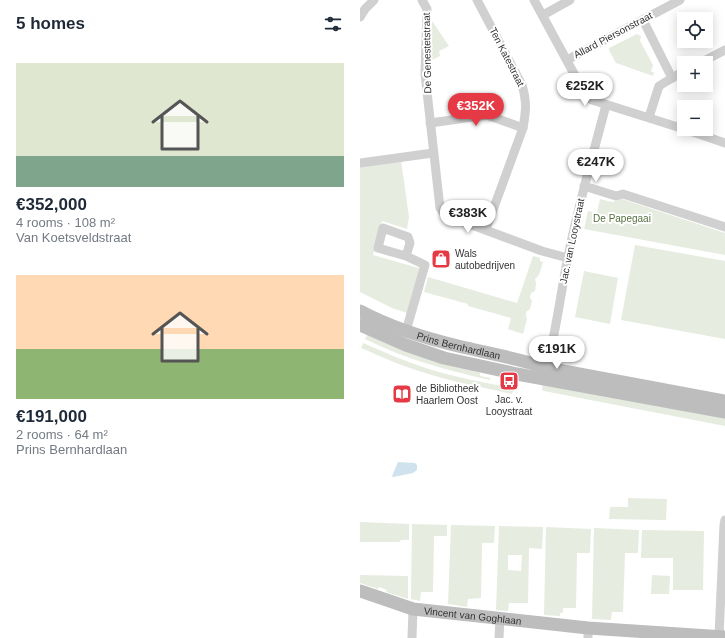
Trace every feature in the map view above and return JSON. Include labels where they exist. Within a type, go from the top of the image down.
[{"type":"main road","name":"Prins Bernhardlaan","points":[[360,311],[406,331],[456,346],[526,361],[545,373],[725,412]]},
{"type":"main road","name":"Prins Bernhardlaan","points":[[360,325],[406,345],[444,358],[725,401]]},
{"type":"main road","name":"Vincent van Goghlaan","points":[[360,591],[413,609],[500,618],[588,633],[722,637]]},
{"type":"street","points":[[360,17],[365,9],[374,0]]},
{"type":"street","name":"De Genestetstraat","points":[[422,0],[427,9],[425,74],[440,208],[445,215],[542,251],[568,258]]},
{"type":"street","name":"Ten Katestraat","points":[[477,0],[522,85],[526,98],[526,111],[523,128],[486,229]]},
{"type":"street","points":[[534,0],[585,94],[592,100],[677,127]]},
{"type":"street","points":[[543,15],[570,0]]},
{"type":"street","name":"Allard Piersonstraat","points":[[567,60],[680,0]]},
{"type":"street","points":[[643,20],[672,78]]},
{"type":"street","points":[[713,56],[725,50]]},
{"type":"street","points":[[649,117],[659,86],[677,75]]},
{"type":"street","name":"Jac. van Looystraat","points":[[545,373],[554,341],[568,258],[584,186],[606,104]]},
{"type":"street","points":[[430,123],[487,115],[523,128]]},
{"type":"street","points":[[704,136],[725,143]]},
{"type":"street","points":[[360,163],[433,153]]},
{"type":"street","points":[[584,186],[616,196],[623,194],[725,227]]},
{"type":"street","points":[[406,256],[425,265],[406,331]]},
{"type":"street","points":[[722,637],[725,520]]},
{"type":"street","points":[[412,638],[413,609]]},
{"type":"street","points":[[499,638],[500,618]]},
{"type":"green space","points":[[432,21],[449,46],[439,51],[440,56],[432,60]]},
{"type":"green space","points":[[637,34],[641,36],[640,41],[653,65],[651,72],[654,72],[653,76],[616,63],[609,50],[609,48]]},
{"type":"green space","points":[[401,160],[409,217],[407,229],[382,221],[373,255],[422,269],[410,314],[392,308],[360,292],[360,167]]},
{"type":"green space","name":"De Papegaai","points":[[600,199],[612,202],[622,199],[725,233],[725,255],[584,229],[588,211],[597,213]]},
{"type":"green space","points":[[635,245],[725,261],[725,339],[621,320]]},
{"type":"green space","points":[[533,256],[540,258],[540,261],[543,262],[539,275],[535,279],[535,291],[531,293],[530,298],[532,301],[530,309],[526,312],[527,319],[523,334],[508,329],[511,318],[424,292],[428,277],[517,303]]},
{"type":"green space","points":[[584,271],[618,278],[610,324],[575,317]]},
{"type":"green space","points":[[368,334],[480,373],[480,376],[490,378],[490,380],[442,368],[395,352],[365,339]]},
{"type":"green space","points":[[363,343],[432,370],[462,378],[514,388],[512,394],[430,375],[361,348]]},
{"type":"green space","points":[[543,383],[725,418],[725,426],[544,391],[542,390]]},
{"type":"green space","points":[[628,498],[667,499],[666,520],[609,519],[610,507],[628,507]]},
{"type":"green space","points":[[360,522],[409,524],[409,540],[401,540],[399,542],[360,542]]},
{"type":"green space","points":[[412,524],[447,525],[447,536],[434,536],[433,592],[421,592],[420,601],[411,599]]},
{"type":"green space","points":[[451,525],[495,526],[494,543],[482,543],[481,598],[468,599],[467,607],[448,604]]},
{"type":"green space","points":[[499,526],[543,527],[542,549],[529,548],[528,603],[509,603],[508,611],[496,610]],"holes":[[[508,555],[522,555],[521,571],[508,570]]]},
{"type":"green space","points":[[546,527],[591,529],[590,553],[577,553],[576,608],[563,608],[563,613],[560,613],[560,616],[544,615]]},
{"type":"green space","points":[[594,528],[639,530],[638,553],[625,553],[623,612],[612,612],[611,620],[592,619]]},
{"type":"green space","points":[[642,530],[704,531],[703,590],[673,590],[673,558],[641,558]]},
{"type":"green space","points":[[360,575],[408,576],[408,599],[386,592],[387,590],[379,587],[378,589],[360,583]]},
{"type":"green space","points":[[652,575],[670,576],[669,594],[651,594]]},
{"type":"water","points":[[398,462],[415,463],[417,465],[417,470],[413,473],[393,477],[392,476]]},
{"type":"place","name":"Wals autobedrijven","points":[[441,259]]},
{"type":"place","name":"Jac. v. Looystraat","points":[[509,381]]},
{"type":"place","name":"de Bibliotheek Haarlem Oost","points":[[402,394]]}]
